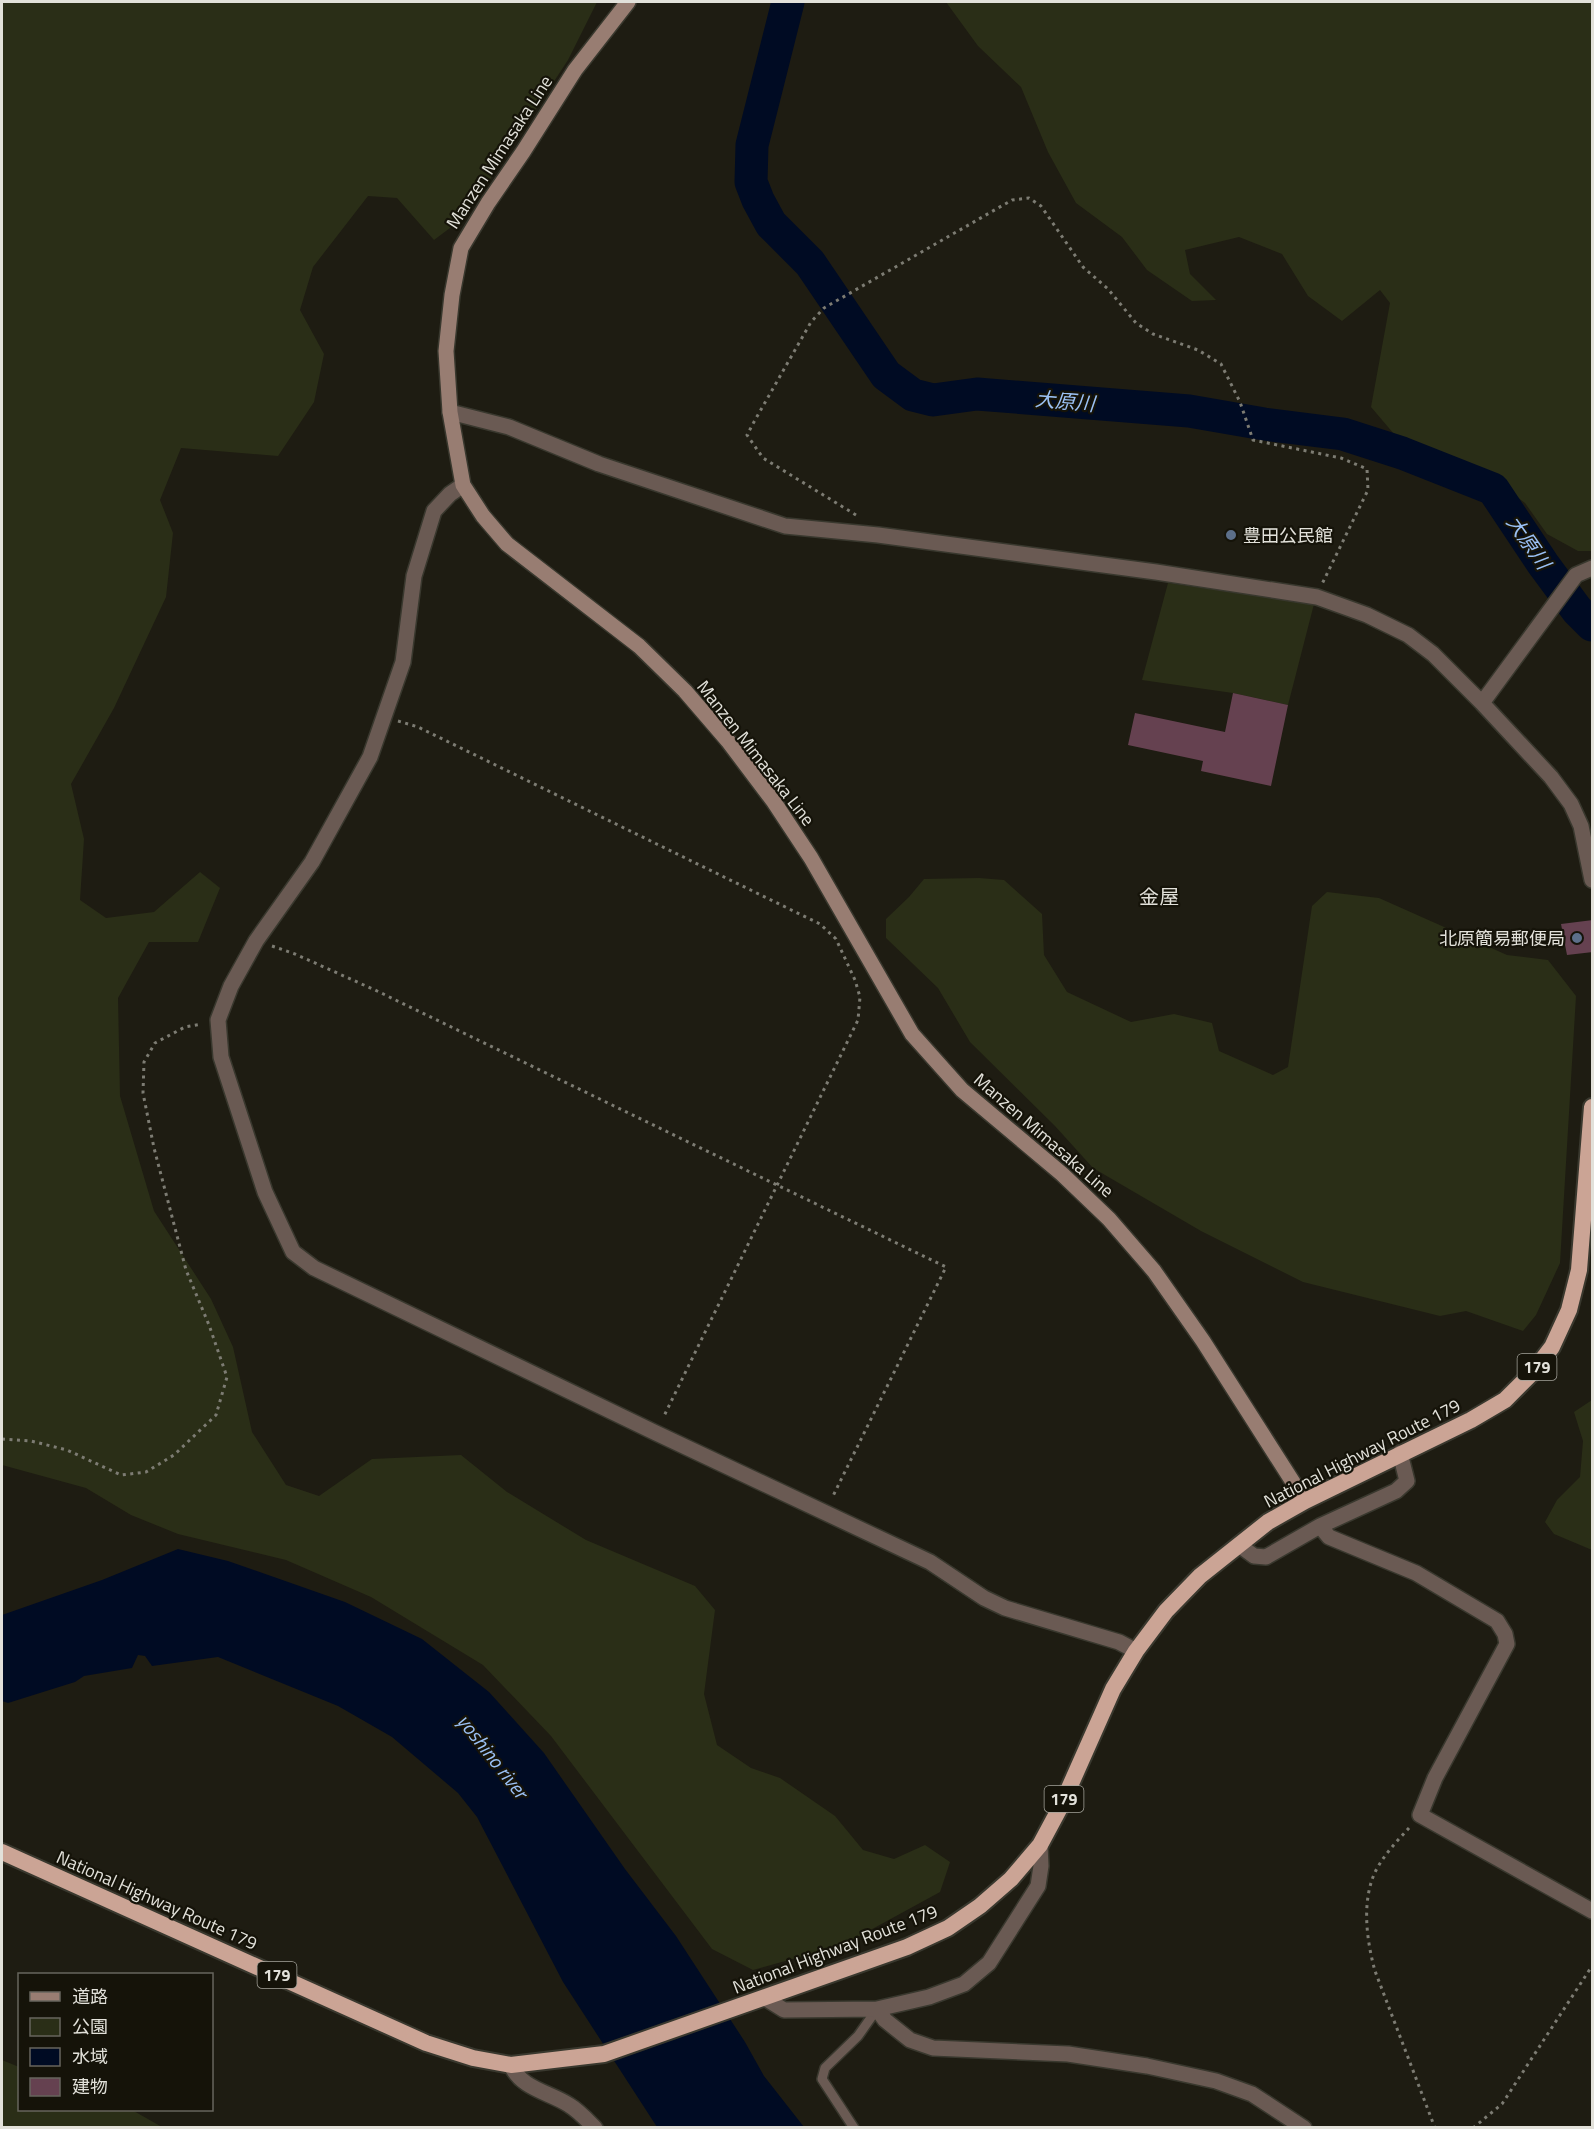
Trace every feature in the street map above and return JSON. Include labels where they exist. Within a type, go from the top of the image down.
[{"type":"highway","name":"National Highway Route 179","points":[[2,1852],[426,2043],[473,2058],[511,2065],[561,2061],[604,2054],[907,1947],[948,1928],[980,1906],[1011,1879],[1040,1845],[1062,1804],[1113,1689],[1136,1651],[1166,1611],[1200,1576],[1268,1522],[1400,1453],[1471,1420],[1505,1400],[1532,1373],[1552,1347],[1569,1310],[1578,1270],[1593,1107]]},
{"type":"main road","name":"Manzen Mimasaka Line","points":[[628,2],[575,70],[461,248],[452,296],[446,351],[450,412],[463,485],[483,516],[507,543],[639,646],[685,691],[728,741],[774,802],[811,858],[912,1034],[962,1090],[1062,1174],[1109,1219],[1154,1270],[1203,1341],[1305,1501]]},
{"type":"street","points":[[450,412],[509,427],[599,464],[785,526],[878,535],[1156,572],[1317,597],[1367,615],[1408,635],[1433,654],[1551,777],[1571,804],[1581,826],[1593,880]]},
{"type":"street","points":[[463,485],[450,494],[434,511],[414,576],[403,662],[370,757],[318,852],[256,940],[231,986],[218,1020],[221,1057],[265,1192],[293,1252],[314,1268],[930,1562],[984,1598],[1005,1608],[1119,1642],[1136,1651]]},
{"type":"street","points":[[1482,703],[1575,575],[1593,568]]},
{"type":"street","points":[[1239,1545],[1254,1556],[1266,1557],[1320,1526],[1396,1491],[1407,1481],[1400,1453]]},
{"type":"street","points":[[1320,1526],[1329,1537],[1416,1573],[1497,1621],[1505,1634],[1507,1644],[1435,1778],[1420,1815],[1593,1911]]},
{"type":"street","points":[[765,1998],[784,2010],[877,2009],[929,1997],[964,1984],[989,1963],[1038,1886],[1041,1866],[1040,1845]]},
{"type":"street","points":[[877,2009],[885,2020],[909,2040],[933,2048],[1068,2055],[1147,2066],[1216,2081],[1252,2094],[1304,2127]]},
{"type":"street","points":[[511,2065],[516,2075],[533,2088],[569,2105],[595,2127]]},
{"type":"lane","points":[[854,2127],[822,2079],[825,2068],[858,2036],[877,2009]]},
{"type":"path","points":[[878,535],[873,526],[763,458],[747,435],[811,322],[824,308],[1012,200],[1029,198],[1041,206],[1083,267],[1108,289],[1136,323],[1153,334],[1198,350],[1221,364],[1240,402],[1253,440],[1341,458],[1367,469],[1368,490],[1317,597]]},
{"type":"path","points":[[385,717],[418,727],[820,924],[837,939],[858,988],[860,997],[858,1020],[656,1433]]},
{"type":"path","points":[[256,940],[295,954],[375,990],[946,1267],[825,1513]]},
{"type":"path","points":[[2,1439],[31,1441],[67,1450],[120,1475],[146,1472],[174,1455],[216,1415],[227,1377],[186,1270],[154,1148],[143,1093],[144,1062],[155,1043],[185,1027],[218,1020]]},
{"type":"path","points":[[1420,1815],[1394,1845],[1374,1876],[1368,1895],[1368,1944],[1375,1971],[1435,2127]]},
{"type":"path","points":[[1473,2127],[1502,2104],[1593,1966]]},
{"type":"green space","points":[[2,2],[597,2],[568,60],[466,216],[434,240],[397,198],[368,196],[313,267],[300,310],[324,354],[314,402],[278,456],[181,448],[160,500],[173,533],[166,597],[114,708],[71,784],[84,839],[80,900],[106,918],[154,912],[200,872],[220,888],[198,942],[149,942],[118,998],[120,1096],[154,1211],[211,1299],[233,1347],[252,1432],[286,1485],[319,1496],[372,1459],[461,1455],[507,1492],[586,1540],[695,1586],[715,1610],[704,1694],[717,1745],[751,1768],[780,1778],[835,1816],[863,1850],[894,1859],[925,1845],[950,1862],[940,1892],[843,1945],[753,1970],[712,1949],[551,1736],[483,1665],[371,1597],[286,1560],[178,1534],[131,1515],[86,1488],[2,1465]]},
{"type":"green space","points":[[946,2],[1592,2],[1592,551],[1578,551],[1547,534],[1525,503],[1481,470],[1394,434],[1371,407],[1390,303],[1380,290],[1342,321],[1308,296],[1282,254],[1239,237],[1185,250],[1190,274],[1216,300],[1192,301],[1147,270],[1122,237],[1076,203],[1048,152],[1021,87],[978,46]]},
{"type":"green space","points":[[1168,583],[1314,604],[1288,705],[1233,693],[1142,680]]},
{"type":"green space","points":[[924,879],[1004,880],[1042,914],[1044,955],[1067,992],[1131,1022],[1174,1014],[1212,1023],[1219,1051],[1273,1075],[1288,1067],[1312,906],[1327,892],[1379,898],[1507,955],[1548,960],[1576,996],[1560,1263],[1536,1315],[1523,1331],[1466,1311],[1440,1316],[1303,1282],[1201,1231],[1093,1168],[1055,1126],[970,1042],[938,988],[886,938],[886,919]]},
{"type":"green space","points":[[1592,1400],[1592,1550],[1554,1534],[1545,1522],[1557,1500],[1580,1477],[1583,1441],[1574,1412]]},
{"type":"green space","points":[[2,2060],[18,2067],[18,2111],[134,2111],[162,2127],[2,2127]]},
{"type":"water","name":"yoshino river","points":[[178,1549],[228,1561],[345,1602],[422,1639],[489,1692],[544,1753],[625,1869],[676,1936],[745,2042],[764,2076],[804,2127],[657,2127],[563,1982],[477,1817],[458,1793],[392,1737],[338,1706],[218,1657],[152,1666],[145,1656],[138,1655],[132,1668],[84,1676],[75,1682],[8,1703],[2,1701],[2,1615],[102,1580]]},
{"type":"building","points":[[1233,693],[1288,705],[1271,786],[1201,771],[1203,761],[1128,745],[1135,713],[1225,732]]},
{"type":"building","name":"北原簡易郵便局","points":[[1593,920],[1593,952],[1567,955],[1561,924]]},
{"type":"waterway","name":"大原川","points":[[788,2],[752,145],[751,182],[771,224],[810,263],[886,375],[913,395],[933,400],[977,394],[1189,411],[1343,434],[1402,453],[1493,489],[1543,564],[1577,610],[1592,625]]},
{"type":"place","name":"豊田公民館","points":[[1231,535]]},
{"type":"place","name":"北原簡易郵便局","points":[[1577,938]]},
{"type":"district","name":"金屋","points":[[1159,896]]}]
